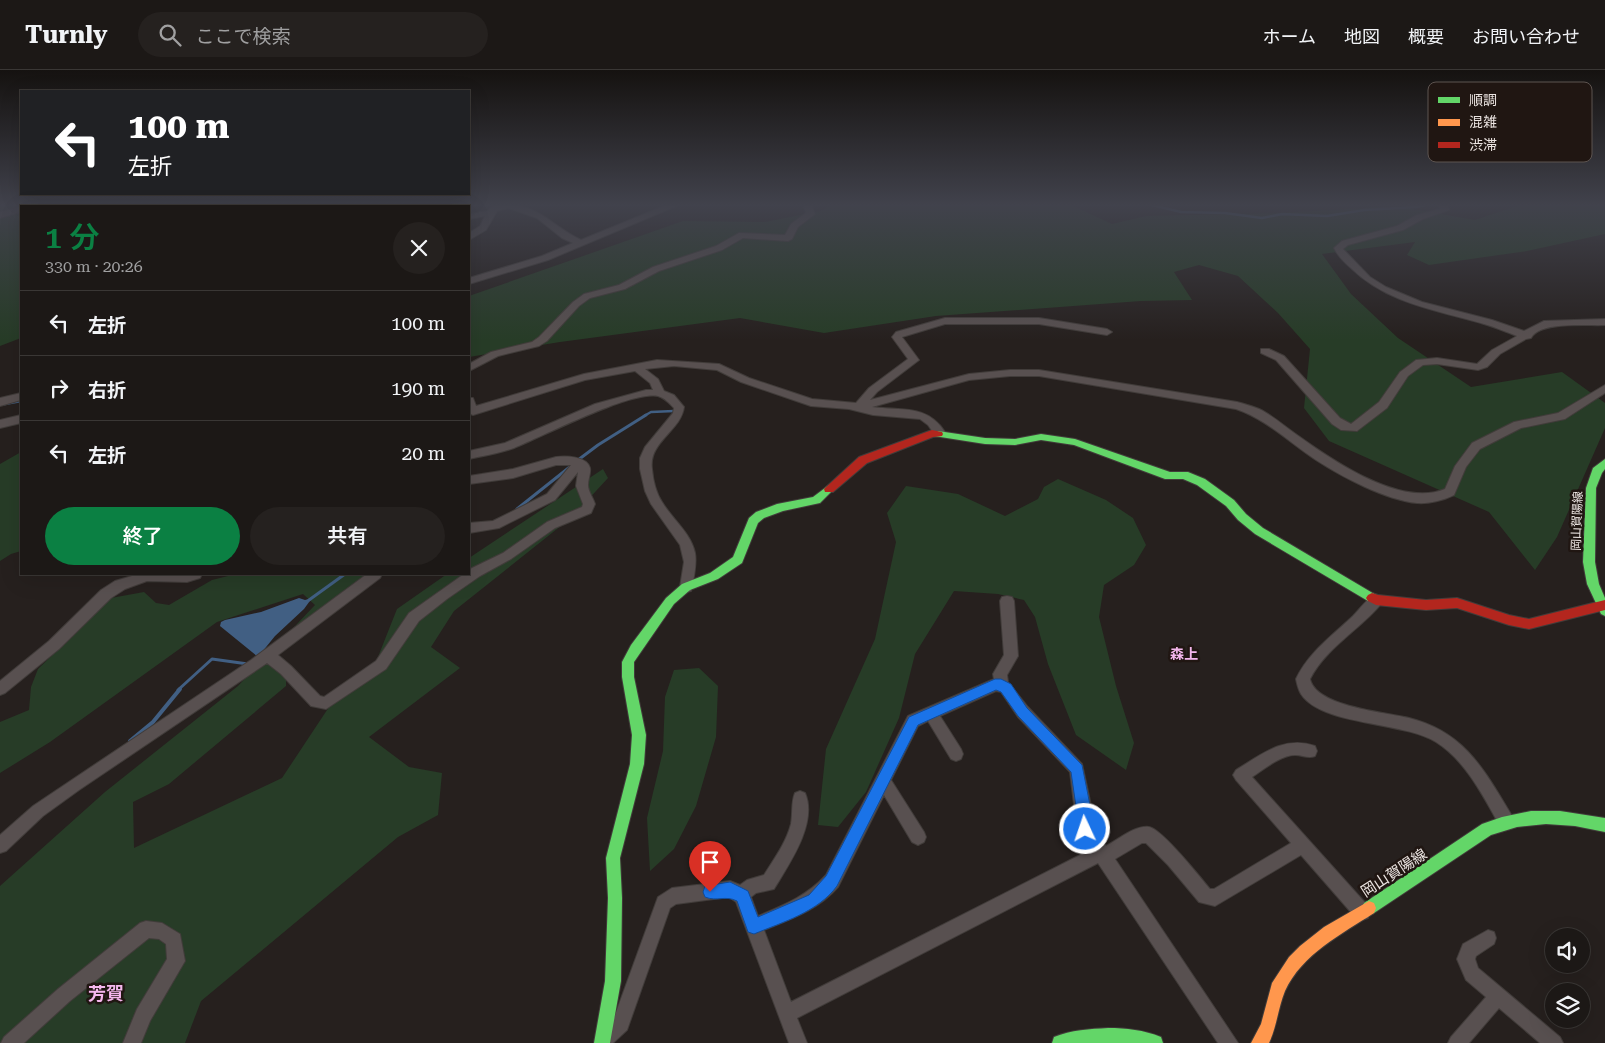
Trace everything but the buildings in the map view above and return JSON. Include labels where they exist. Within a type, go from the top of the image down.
[{"type":"street","points":[[470,281],[531,263],[563,249]]},
{"type":"street","points":[[470,367],[494,354],[536,344],[576,304],[587,296],[622,288],[656,269],[715,249]]},
{"type":"street","points":[[1339,249],[1341,254],[1367,279],[1383,289],[1419,304],[1489,322],[1527,336]]},
{"type":"street","points":[[859,407],[873,390],[914,360],[897,337],[900,334],[935,323],[945,321],[1038,321],[1107,332]]},
{"type":"street","points":[[1265,350],[1280,358],[1295,377],[1345,428],[1353,428],[1383,405],[1404,374],[1420,362],[1437,361],[1478,367],[1483,365],[1496,352],[1527,336],[1544,324],[1605,322]]},
{"type":"street","points":[[470,404],[473,411],[584,377],[637,367],[666,363],[711,365],[745,380],[811,402],[849,405],[873,411],[923,416],[932,422],[939,432]]},
{"type":"street","points":[[637,367],[654,381],[660,393]]},
{"type":"street","points":[[859,407],[969,377],[1010,372],[1039,373],[1193,398],[1256,412],[1313,453],[1350,474],[1389,492],[1418,499],[1450,492],[1460,466],[1476,446],[1518,424],[1561,416],[1605,388]]},
{"type":"street","points":[[470,455],[524,440],[599,407],[646,393],[660,393],[675,401],[679,407],[678,414],[651,447],[646,458],[646,469],[651,491],[657,504],[686,543],[690,562],[686,586]]},
{"type":"street","points":[[0,402],[20,397]]},
{"type":"street","points":[[0,424],[20,419]]},
{"type":"street","points":[[603,1041],[613,981],[615,898],[613,858],[637,764],[639,735],[628,677],[628,662],[635,649],[670,601],[686,586],[714,576],[738,560],[753,521],[760,515],[781,506],[816,500],[863,460],[922,436],[939,432],[985,441],[1015,442],[1041,438],[1075,442],[1169,476],[1184,475],[1201,482],[1230,503],[1242,517],[1259,531],[1376,600],[1426,605],[1457,603],[1469,605],[1509,620],[1529,624],[1604,607]]},
{"type":"street","points":[[267,655],[286,670],[316,702],[326,703],[381,665],[414,618],[442,595],[476,572],[508,556],[551,525],[587,510],[589,504],[582,486],[584,468],[579,463],[567,460],[519,472],[470,480]]},
{"type":"street","points":[[470,528],[495,525],[551,497],[579,463]]},
{"type":"street","name":"岡山賀陽線","points":[[1604,607],[1593,584],[1589,562],[1591,488],[1597,471],[1605,463]]},
{"type":"street","points":[[0,689],[54,645],[106,594],[120,585],[147,576],[192,575]]},
{"type":"street","points":[[0,845],[38,811],[74,785],[267,655],[375,575]]},
{"type":"street","points":[[1376,600],[1367,613],[1308,666],[1303,679],[1306,690],[1320,702],[1367,716],[1424,728],[1440,736],[1457,748],[1472,765],[1506,821]]},
{"type":"street","points":[[1001,685],[1000,674],[1011,656],[1008,601]]},
{"type":"street","points":[[754,926],[814,900],[832,881],[913,721],[995,685],[1001,685],[1006,688],[1023,712],[1077,769],[1084,810],[1085,829],[1229,1043]]},
{"type":"street","points":[[931,713],[956,754]]},
{"type":"street","points":[[1310,751],[1295,748],[1280,752],[1241,774],[1362,912]]},
{"type":"street","points":[[883,780],[918,837]]},
{"type":"street","points":[[742,896],[747,888],[753,884],[768,883],[787,854],[794,839],[802,808],[800,798]]},
{"type":"street","name":"岡山賀陽線","points":[[1259,1043],[1266,1036],[1277,993],[1295,961],[1307,949],[1487,830],[1506,821],[1533,817],[1560,817],[1592,821],[1605,825]]},
{"type":"street","points":[[787,1014],[1140,836],[1149,834],[1174,859],[1205,896],[1216,898],[1302,845]]},
{"type":"street","points":[[603,1041],[621,1024],[664,903],[672,896],[730,890],[742,896],[798,1043]]},
{"type":"street","points":[[10,1043],[64,995],[146,929],[162,931],[174,940],[176,961],[143,1015],[132,1043]]},
{"type":"street","points":[[1488,938],[1469,950],[1466,959],[1472,974],[1554,1043]]},
{"type":"street","points":[[1457,1043],[1498,996]]},
{"type":"street","points":[[1060,1043],[1078,1037],[1117,1034],[1155,1043]]},
{"type":"green space","points":[[0,249],[20,249],[20,338],[0,346]]},
{"type":"green space","points":[[602,249],[1358,249],[1322,254],[1351,294],[1398,338],[1471,387],[1562,372],[1605,403],[1605,428],[1557,537],[1535,570],[1489,512],[1329,441],[1304,408],[1310,349],[1278,313],[1238,276],[1199,265],[1174,272],[1192,300],[1141,301],[936,316],[824,333],[740,318],[560,342],[470,357],[470,296]]},
{"type":"green space","points":[[1410,249],[1534,249],[1429,265],[1407,255]]},
{"type":"green space","points":[[20,453],[20,551],[0,561],[0,464]]},
{"type":"green space","points":[[603,469],[608,478],[572,517],[454,611],[431,647],[460,668],[369,737],[409,767],[442,773],[438,815],[398,837],[201,1001],[185,1043],[0,1043],[0,886],[105,792],[238,686],[315,605],[303,594],[217,622],[50,742],[0,773],[0,722],[29,710],[31,687],[38,669],[111,598],[144,592],[156,603],[169,605],[212,580],[232,575],[371,575],[324,608],[269,660],[286,675],[286,686],[169,784],[133,802],[134,848],[282,778],[329,707],[372,672],[397,609],[446,575],[470,575],[470,557]]},
{"type":"green space","points":[[1058,479],[1106,500],[1133,518],[1146,545],[1134,565],[1104,585],[1099,617],[1116,686],[1134,743],[1126,770],[1076,735],[1048,664],[1035,617],[1024,600],[998,594],[954,591],[915,654],[899,718],[866,792],[838,827],[818,825],[826,749],[875,639],[896,542],[887,513],[906,486],[958,494],[1005,516],[1038,499],[1044,487]]},
{"type":"green space","points":[[699,668],[718,686],[716,737],[696,806],[674,849],[650,871],[647,818],[663,751],[665,697],[674,670]]},
{"type":"water","points":[[299,598],[305,600],[312,598],[304,609],[275,636],[258,657],[220,626],[221,622],[225,620],[261,612]]},
{"type":"waterway","points":[[0,405],[20,401]]},
{"type":"waterway","points":[[644,416],[651,412],[674,411]]},
{"type":"waterway","points":[[578,460],[646,415]]},
{"type":"waterway","points":[[517,509],[571,466]]},
{"type":"waterway","points":[[309,600],[344,575]]},
{"type":"waterway","points":[[178,690],[212,659],[248,664]]},
{"type":"waterway","points":[[130,741],[153,722],[180,689]]},
{"type":"traffic: fast","points":[[938,434],[985,441],[1015,442],[1041,437],[1075,442],[1169,476],[1184,475],[1201,482],[1230,503],[1242,517],[1259,531],[1372,598]]},
{"type":"traffic: fast","points":[[1605,463],[1597,471],[1591,488],[1589,562],[1593,584],[1605,611]]},
{"type":"traffic: fast","points":[[602,1043],[613,981],[615,898],[613,858],[637,764],[639,735],[628,677],[628,662],[635,649],[670,601],[686,587],[714,576],[738,560],[753,521],[760,515],[781,507],[816,500],[829,489]]},
{"type":"traffic: fast","points":[[1369,908],[1487,829],[1531,818],[1546,817],[1590,821],[1605,825]]},
{"type":"traffic: fast","points":[[1060,1043],[1096,1036],[1120,1036],[1155,1043]]},
{"type":"traffic: slow","points":[[1259,1043],[1269,1024],[1278,989],[1285,975],[1305,952],[1317,942],[1369,908]]},
{"type":"traffic: jam","points":[[829,489],[863,460],[932,433],[938,434]]},
{"type":"traffic: jam","points":[[1372,598],[1426,605],[1457,603],[1509,620],[1529,624],[1605,605]]},
{"type":"district","name":"森上","points":[[1184,654]]},
{"type":"district","name":"芳賀","points":[[106,994]]},
{"type":"route","points":[[710,892],[730,890],[742,896],[754,926],[814,900],[832,881],[913,721],[995,685],[1001,685],[1006,688],[1023,712],[1077,769],[1084,810],[1085,829]]}]
